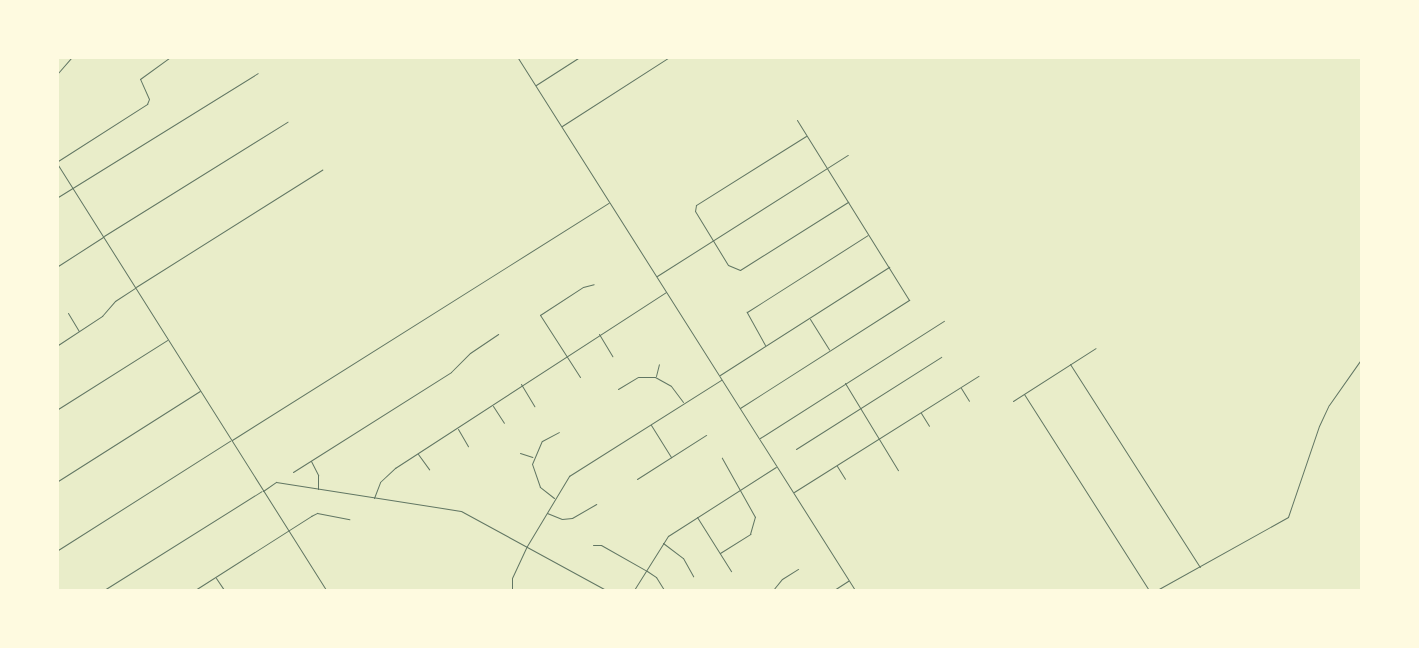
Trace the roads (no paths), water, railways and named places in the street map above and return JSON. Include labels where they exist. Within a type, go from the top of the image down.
[{"type":"street","points":[[58,74],[71,58]]},
{"type":"street","points":[[58,161],[147,104],[149,99],[140,79],[169,58]]},
{"type":"street","points":[[518,58],[855,590]]},
{"type":"street","points":[[535,85],[578,58]]},
{"type":"street","points":[[561,126],[668,58]]},
{"type":"street","points":[[58,197],[258,73]]},
{"type":"street","points":[[740,408],[909,300],[797,120]]},
{"type":"street","points":[[806,135],[696,205],[695,211],[728,265],[740,270],[848,202]]},
{"type":"street","points":[[657,277],[848,155]]},
{"type":"street","points":[[58,165],[325,590]]},
{"type":"street","points":[[58,550],[610,202]]},
{"type":"street","points":[[766,346],[747,312],[869,234]]},
{"type":"street","points":[[58,266],[103,237]]},
{"type":"street","points":[[719,375],[890,267]]},
{"type":"street","points":[[580,377],[540,315],[583,287],[594,284]]},
{"type":"street","points":[[58,345],[135,288]]},
{"type":"street","points":[[374,499],[384,477],[418,453],[493,406],[521,384],[666,292]]},
{"type":"street","points":[[68,313],[79,331]]},
{"type":"street","points":[[809,318],[830,350]]},
{"type":"street","points":[[759,439],[944,321]]},
{"type":"street","points":[[293,472],[451,372],[470,353],[498,334]]},
{"type":"street","points":[[599,334],[612,356]]},
{"type":"street","points":[[58,410],[167,340]]},
{"type":"street","points":[[1012,401],[1096,348]]},
{"type":"street","points":[[796,449],[941,357]]},
{"type":"street","points":[[1157,590],[1200,568],[1288,517],[1319,426],[1329,405],[1362,358]]},
{"type":"street","points":[[655,377],[659,364]]},
{"type":"street","points":[[1070,364],[1200,568]]},
{"type":"street","points":[[793,493],[978,376]]},
{"type":"street","points":[[618,389],[638,377],[655,377],[671,386],[683,403]]},
{"type":"street","points":[[512,590],[512,578],[527,546],[555,498],[575,472],[722,380]]},
{"type":"street","points":[[845,383],[898,470]]},
{"type":"street","points":[[521,384],[534,406]]},
{"type":"street","points":[[961,387],[969,401]]},
{"type":"street","points":[[58,481],[200,391]]},
{"type":"street","points":[[1024,394],[1149,590]]},
{"type":"street","points":[[493,406],[504,423]]},
{"type":"street","points":[[920,412],[928,426]]},
{"type":"street","points":[[650,424],[670,457]]},
{"type":"street","points":[[458,428],[468,446]]},
{"type":"street","points":[[555,498],[536,479],[533,457],[542,440],[559,432]]},
{"type":"street","points":[[637,479],[706,434]]},
{"type":"street","points":[[418,453],[429,470]]},
{"type":"street","points":[[520,453],[533,457]]},
{"type":"street","points":[[720,554],[746,537],[754,526],[753,509],[722,458]]},
{"type":"street","points":[[311,460],[318,475],[318,489]]},
{"type":"street","points":[[634,590],[647,571],[662,542],[696,517],[776,466]]},
{"type":"street","points":[[837,466],[845,479]]},
{"type":"street","points":[[104,590],[276,482],[471,514],[606,590]]},
{"type":"street","points":[[547,512],[562,519],[572,518],[596,504]]},
{"type":"street","points":[[195,590],[317,513],[349,519]]},
{"type":"street","points":[[696,517],[731,571]]},
{"type":"street","points":[[662,542],[682,558],[692,576]]},
{"type":"street","points":[[593,545],[601,545],[647,571],[656,577],[664,590]]},
{"type":"street","points":[[773,590],[782,579],[798,569]]},
{"type":"street","points":[[216,577],[224,590]]},
{"type":"street","points":[[834,590],[849,581]]},
{"type":"lane","points":[[103,237],[287,122]]},
{"type":"lane","points":[[135,288],[322,170]]}]
